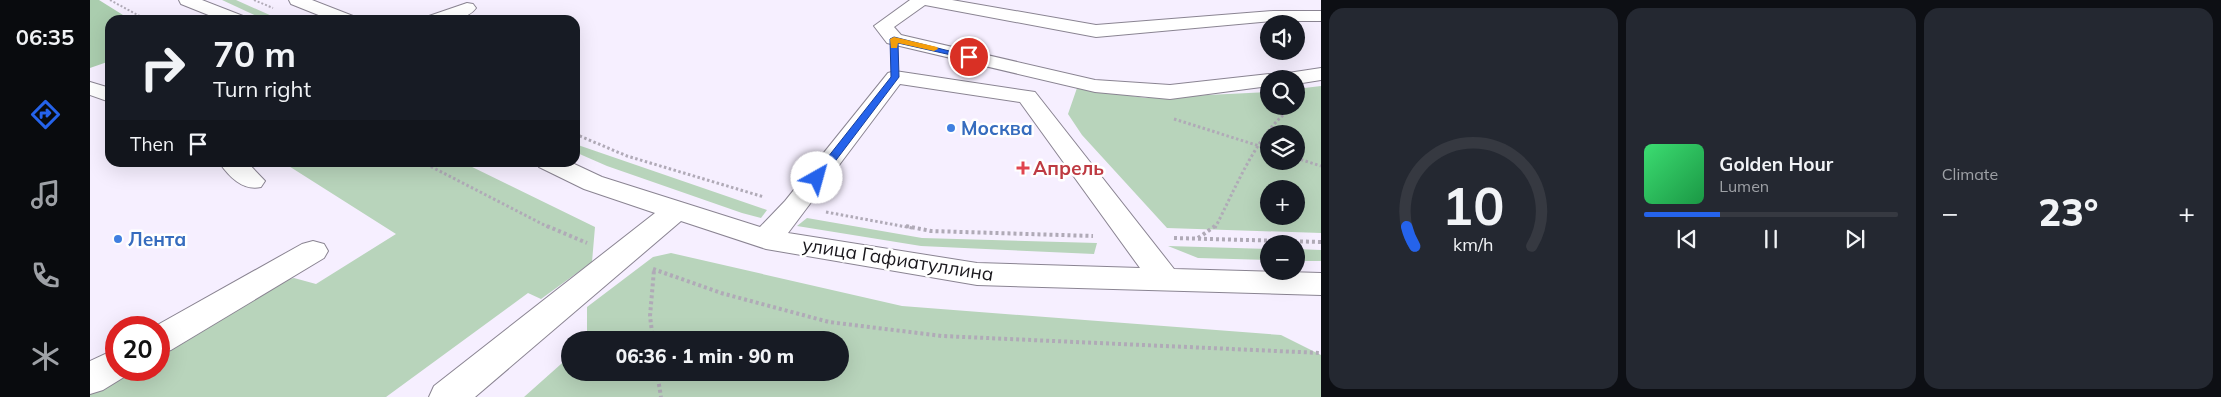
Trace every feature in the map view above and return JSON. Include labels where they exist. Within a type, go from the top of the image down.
[{"type":"street","points":[[766,239],[795,207],[895,77],[894,39],[884,26],[922,0],[1096,31],[1260,17]]},
{"type":"street","points":[[1248,0],[1271,15]]},
{"type":"street","points":[[192,1],[226,15]]},
{"type":"street","points":[[307,1],[336,15]]},
{"type":"street","points":[[448,15],[467,8]]},
{"type":"street","points":[[1305,16],[1321,16]]},
{"type":"street","points":[[894,39],[1095,86],[1170,92],[1260,81]]},
{"type":"street","points":[[1305,76],[1321,74]]},
{"type":"street","points":[[895,77],[1027,97],[1166,280]]},
{"type":"street","points":[[90,88],[105,93]]},
{"type":"street","points":[[237,167],[252,181]]},
{"type":"street","name":"улица Гафиатуллина","points":[[559,167],[593,183],[766,239],[977,274],[1166,280],[1316,289]]},
{"type":"street","points":[[448,397],[620,258],[676,210]]},
{"type":"street","points":[[170,334],[313,251]]},
{"type":"street","points":[[90,379],[105,370]]},
{"type":"path","points":[[110,0],[138,15]]},
{"type":"path","points":[[1197,239],[1214,230],[1259,146],[1281,115]]},
{"type":"path","points":[[580,136],[627,156],[795,207],[931,231],[1321,242]]},
{"type":"path","points":[[1305,161],[1321,166]]},
{"type":"path","points":[[432,167],[541,224],[620,258],[721,293],[829,322],[942,336],[1321,353]]},
{"type":"path","points":[[652,331],[650,316],[654,270]]},
{"type":"path","points":[[658,381],[661,397]]},
{"type":"green space","points":[[90,0],[99,0],[123,15],[105,15],[105,63],[90,68]]},
{"type":"green space","points":[[222,0],[236,0],[270,15],[254,15]]},
{"type":"green space","points":[[1321,86],[1321,233],[1167,228],[1082,135],[1068,114],[1077,88],[1146,98],[1260,92],[1260,115],[1305,115],[1305,88]]},
{"type":"green space","points":[[580,146],[767,210],[761,218],[742,213],[607,166],[580,154]]},
{"type":"green space","points":[[290,167],[472,167],[595,227],[592,262],[541,299],[528,293],[386,397],[90,397],[90,390],[105,381],[170,381],[170,343],[271,283],[294,278],[316,284],[396,234]]},
{"type":"green space","points":[[807,218],[922,238],[1097,243],[1094,254],[921,246],[797,226]]},
{"type":"green space","points":[[1168,246],[1260,249],[1260,260],[1198,258]]},
{"type":"green space","points":[[1305,249],[1321,250],[1321,261],[1305,261]]},
{"type":"green space","points":[[671,253],[902,306],[1281,335],[1321,355],[1321,397],[524,397],[561,364],[561,381],[849,381],[849,331],[587,331],[587,307],[653,257]]},
{"type":"slow traffic","points":[[894,46],[894,39],[934,49]]},
{"type":"place","name":"Москва","points":[[951,128]]},
{"type":"place","name":"Апрель","points":[[1023,168]]},
{"type":"place","name":"Лента","points":[[118,239]]},
{"type":"route","points":[[817,178],[895,77],[894,39],[969,57]]}]
